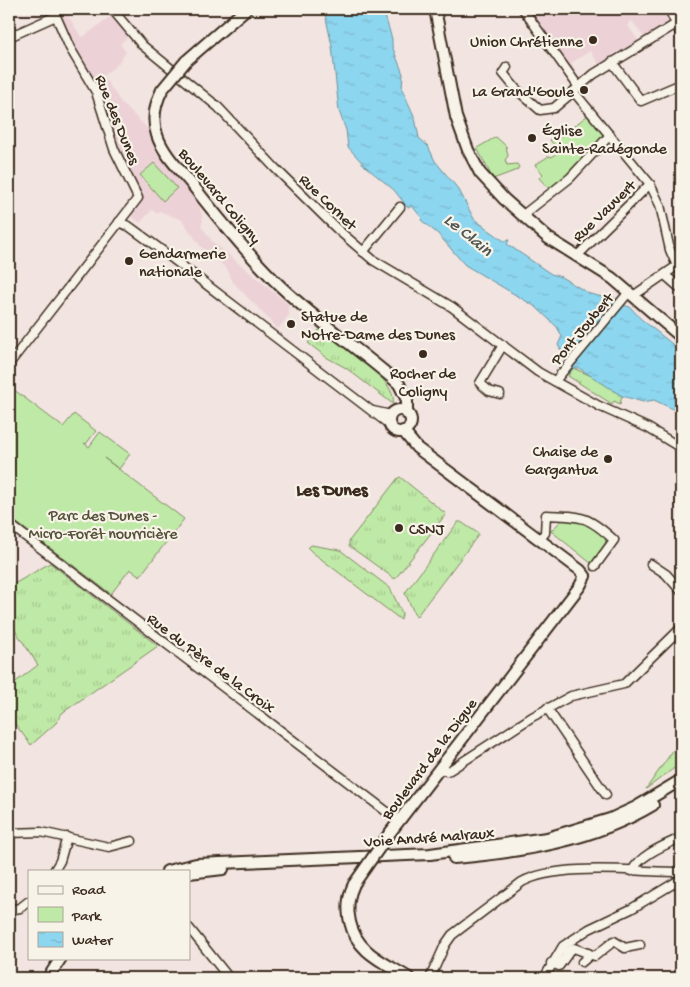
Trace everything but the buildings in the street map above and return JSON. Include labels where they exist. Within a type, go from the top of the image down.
[{"type":"main road","name":"Boulevard Coligny","points":[[246,9],[186,61],[162,90],[155,110],[157,136],[164,149],[207,204],[274,280],[307,310],[391,377],[405,392],[397,416],[410,420],[406,429]]},
{"type":"main road","points":[[435,9],[448,85],[456,117],[468,150],[489,183],[548,238],[612,278],[681,337]]},
{"type":"main road","points":[[397,416],[397,432],[406,429],[443,465],[540,539]]},
{"type":"main road","name":"Boulevard de la Digue","points":[[409,978],[368,953],[356,942],[348,908],[354,884],[439,768],[580,586],[585,576],[580,570],[540,539]]},
{"type":"main road","name":"Voie André Malraux","points":[[171,870],[196,864],[430,854],[547,838],[610,819],[636,807],[681,780]]},
{"type":"main road","name":"Voie André Malraux","points":[[190,873],[248,868],[426,860],[542,847],[614,826],[641,813],[681,788]]},
{"type":"main road","points":[[51,976],[61,960]]},
{"type":"main road","points":[[51,976],[67,960]]},
{"type":"street","name":"Rue Cornet","points":[[112,9],[142,45],[218,107],[275,168],[363,252],[452,307],[555,382],[600,406],[648,428],[681,448]]},
{"type":"street","points":[[523,9],[576,89],[650,184],[660,205],[670,250],[679,265]]},
{"type":"street","points":[[669,9],[681,35]]},
{"type":"street","name":"Rue des Dunes","points":[[9,37],[31,29],[56,16],[70,48],[96,92],[114,148],[138,196],[137,201],[119,222]]},
{"type":"street","points":[[507,67],[503,73],[506,78],[540,110],[554,108],[612,62],[676,24]]},
{"type":"street","points":[[612,62],[641,101],[681,84]]},
{"type":"street","points":[[523,215],[570,178],[610,135]]},
{"type":"street","name":"Rue Vauvert","points":[[576,257],[589,242],[650,184]]},
{"type":"street","points":[[363,252],[400,207]]},
{"type":"street","points":[[9,364],[119,222],[130,227],[153,244],[365,406],[378,414],[397,416]]},
{"type":"street","name":"Pont Joubert","points":[[555,382],[621,302],[679,265]]},
{"type":"street","points":[[665,274],[681,289]]},
{"type":"street","points":[[500,394],[489,391],[480,383],[503,345]]},
{"type":"street","points":[[540,539],[545,532],[546,515],[581,516],[591,520],[614,540],[595,566]]},
{"type":"street","name":"Rue du Père de la Croix","points":[[9,524],[399,821]]},
{"type":"street","points":[[651,564],[666,574],[681,591]]},
{"type":"street","points":[[439,768],[446,771],[450,770],[547,708],[575,694],[624,684],[681,628]]},
{"type":"street","points":[[547,708],[606,795]]},
{"type":"street","points":[[9,832],[41,832],[109,847],[132,841]]},
{"type":"street","points":[[55,870],[60,861],[67,838]]},
{"type":"street","points":[[632,871],[641,860],[656,849],[678,839]]},
{"type":"street","points":[[430,978],[445,945],[452,935],[533,875],[559,871],[681,872]]},
{"type":"street","points":[[544,978],[551,963],[563,946],[589,929],[638,905],[681,879]]},
{"type":"street","points":[[9,910],[20,908],[28,902]]},
{"type":"street","points":[[190,929],[229,978]]},
{"type":"street","points":[[582,962],[589,956],[594,957],[614,941],[625,948],[640,945]]},
{"type":"street","points":[[551,963],[559,966],[566,953],[574,948],[594,957]]},
{"type":"shaded area","name":"Union Chrétienne","points":[[537,9],[542,15],[554,9],[663,9],[669,22],[668,25],[645,39],[632,21],[629,22],[628,26],[639,42],[622,52],[614,53],[613,57],[600,66],[590,51],[571,63],[574,69],[570,71],[530,13]]},
{"type":"shaded area","points":[[56,13],[67,14],[82,38],[112,15],[128,37],[120,44],[126,52],[117,65],[103,76],[121,102],[149,130],[156,149],[198,200],[203,220],[201,226],[213,242],[288,304],[289,315],[278,329],[233,282],[227,269],[201,247],[182,220],[159,211],[157,214],[152,210],[140,223],[129,214],[143,199],[116,149],[103,108]]},
{"type":"green space","points":[[588,115],[603,133],[603,137],[577,166],[550,190],[539,178],[543,174],[535,165],[549,156],[552,157],[559,151],[550,140],[558,135],[560,137]]},
{"type":"green space","points":[[496,137],[506,146],[508,156],[505,160],[507,165],[517,164],[519,167],[517,170],[493,179],[477,148]]},
{"type":"green space","points":[[154,163],[177,188],[163,201],[140,175]]},
{"type":"green space","points":[[320,329],[366,362],[377,373],[387,384],[392,394],[393,404],[346,368],[326,357],[308,343]]},
{"type":"green space","points":[[573,368],[601,380],[622,396],[620,404],[614,401],[612,404],[568,376]]},
{"type":"green space","name":"Parc des Dunes - Micro-Forêt nourricière","points":[[9,386],[63,427],[74,414],[96,431],[86,444],[84,443],[89,447],[100,432],[130,454],[119,469],[104,458],[184,519],[140,576],[130,569],[111,594],[9,517]]},
{"type":"green space","points":[[400,477],[446,514],[395,579],[349,546],[349,541]]},
{"type":"green space","points":[[564,518],[580,519],[605,536],[606,547],[592,564],[551,531]]},
{"type":"green space","points":[[458,522],[479,534],[416,617],[405,593]]},
{"type":"green space","points":[[311,545],[340,550],[390,588],[402,613],[401,620],[312,552],[308,548]]},
{"type":"green space","points":[[50,563],[158,646],[62,713],[56,723],[31,745],[9,716],[9,687],[38,665],[9,621],[9,587]]},
{"type":"green space","points":[[681,739],[681,763],[646,789]]},
{"type":"water","name":"Le Clain","points":[[324,9],[383,9],[392,39],[392,46],[403,74],[402,89],[415,118],[419,138],[428,146],[435,161],[459,190],[474,219],[504,241],[509,240],[507,244],[551,274],[561,277],[590,294],[611,299],[613,297],[623,305],[630,307],[641,319],[681,351],[681,413],[654,400],[643,402],[622,396],[579,368],[573,368],[569,374],[571,367],[565,361],[566,359],[558,345],[562,336],[557,327],[536,307],[465,265],[438,234],[421,220],[422,218],[412,206],[408,208],[394,190],[366,167],[348,147],[346,130],[339,111],[332,46]]},
{"type":"place","name":"Union Chrétienne","points":[[593,40]]},
{"type":"place","name":"La Grand'Goule","points":[[584,90]]},
{"type":"place","name":"Église Sainte-Radégonde","points":[[532,138]]},
{"type":"place","name":"Gendarmerie nationale","points":[[129,261]]},
{"type":"place","name":"Statue de Notre-Dame des Dunes","points":[[291,324]]},
{"type":"place","name":"Rocher de Coligny","points":[[423,354]]},
{"type":"place","name":"Chaise de Gargantua","points":[[608,459]]},
{"type":"place","name":"CSNJ","points":[[399,528]]},
{"type":"district","name":"Les Dunes","points":[[332,489]]}]
